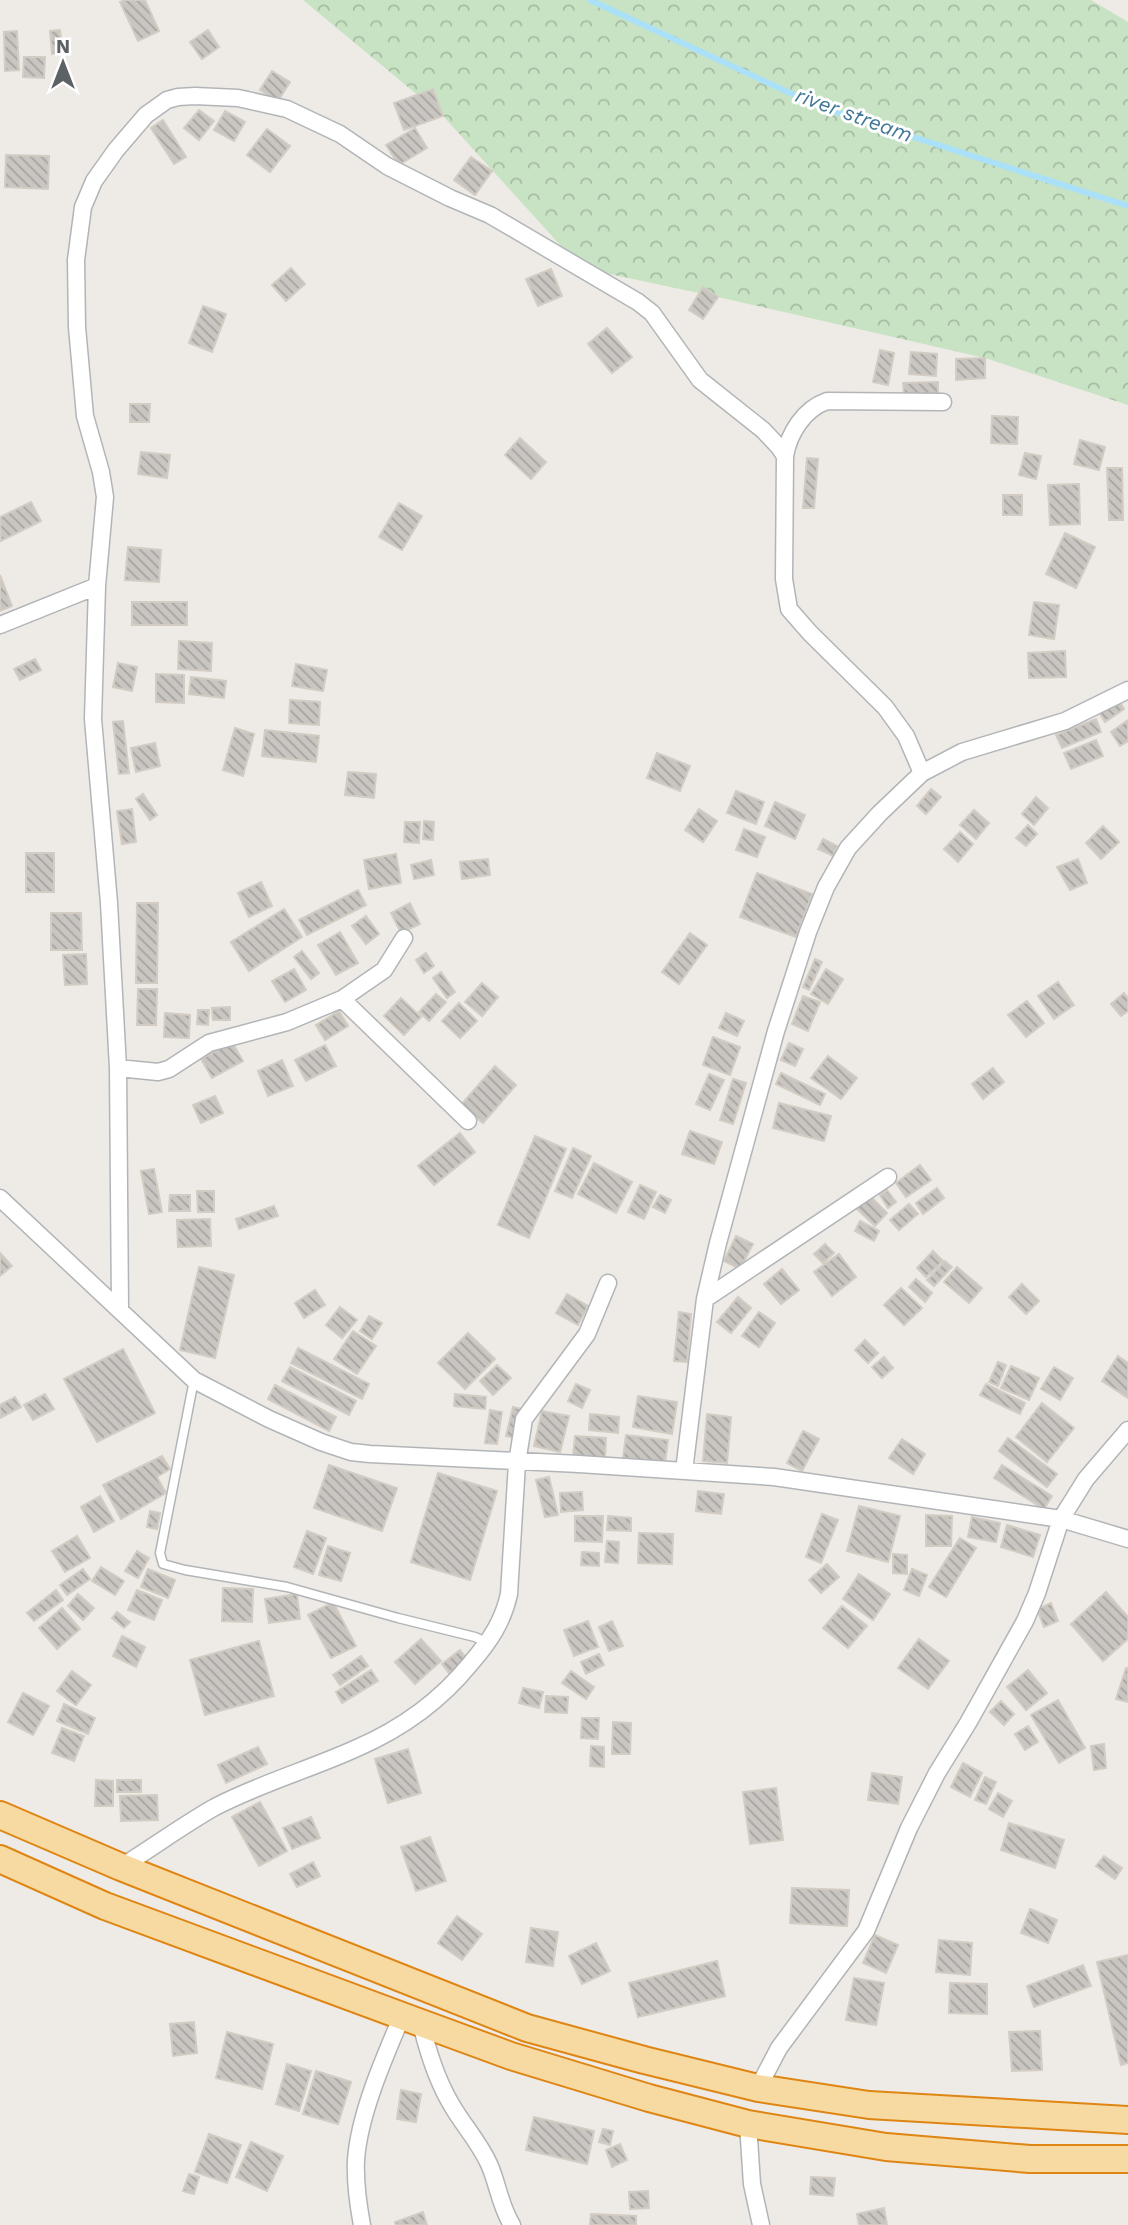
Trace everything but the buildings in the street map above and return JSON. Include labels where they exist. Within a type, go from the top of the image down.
[{"type":"highway","points":[[0,1815],[121,1867],[527,2028],[643,2060],[758,2088],[869,2105],[1128,2120]]},
{"type":"highway","points":[[0,1859],[105,1906],[511,2056],[649,2098],[748,2124],[899,2148],[1030,2159],[1128,2159]]},
{"type":"street","points":[[120,1309],[118,1068],[109,903],[93,719],[97,586],[105,497],[85,416],[77,327],[76,260],[83,207],[94,181],[116,150],[146,115],[167,100],[178,97],[238,98],[287,109],[340,134],[387,166],[489,215],[620,290],[652,313],[700,380],[762,430],[785,456]]},
{"type":"street","points":[[922,773],[906,736],[885,707],[789,609],[784,579],[785,456],[792,431],[822,403],[834,400],[943,402]]},
{"type":"street","points":[[0,625],[97,586]]},
{"type":"street","points":[[684,1471],[705,1299],[718,1243],[776,1031],[808,932],[826,887],[848,848],[922,773],[961,752],[1065,721],[1128,690]]},
{"type":"street","points":[[118,1068],[158,1072],[169,1069],[209,1043],[287,1021],[342,999],[384,970],[404,938]]},
{"type":"street","points":[[342,999],[468,1122]]},
{"type":"street","points":[[705,1299],[888,1177]]},
{"type":"street","points":[[0,1198],[194,1380],[269,1419],[337,1448],[370,1454],[774,1477],[1061,1520],[1128,1539]]},
{"type":"street","points":[[121,1867],[215,1808],[359,1748],[407,1721],[441,1696],[488,1643],[506,1609],[509,1594],[517,1462],[524,1419],[587,1334],[608,1283]]},
{"type":"street","points":[[758,2088],[779,2048],[866,1931],[909,1828],[937,1773],[1025,1621],[1061,1520],[1086,1479],[1128,1430]]},
{"type":"street","points":[[362,2225],[356,2181],[359,2138],[385,2056],[411,2019],[452,2106],[489,2164],[500,2200],[512,2225]]},
{"type":"street","points":[[748,2124],[752,2184],[761,2225]]},
{"type":"lane","points":[[194,1380],[160,1553],[163,1564],[287,1587],[475,1637],[488,1643]]},
{"type":"green space","points":[[303,0],[1091,0],[1128,22],[1128,405],[985,358],[581,268],[443,116]]},
{"type":"waterway","name":"river stream","points":[[590,0],[820,107],[1128,206]]}]
